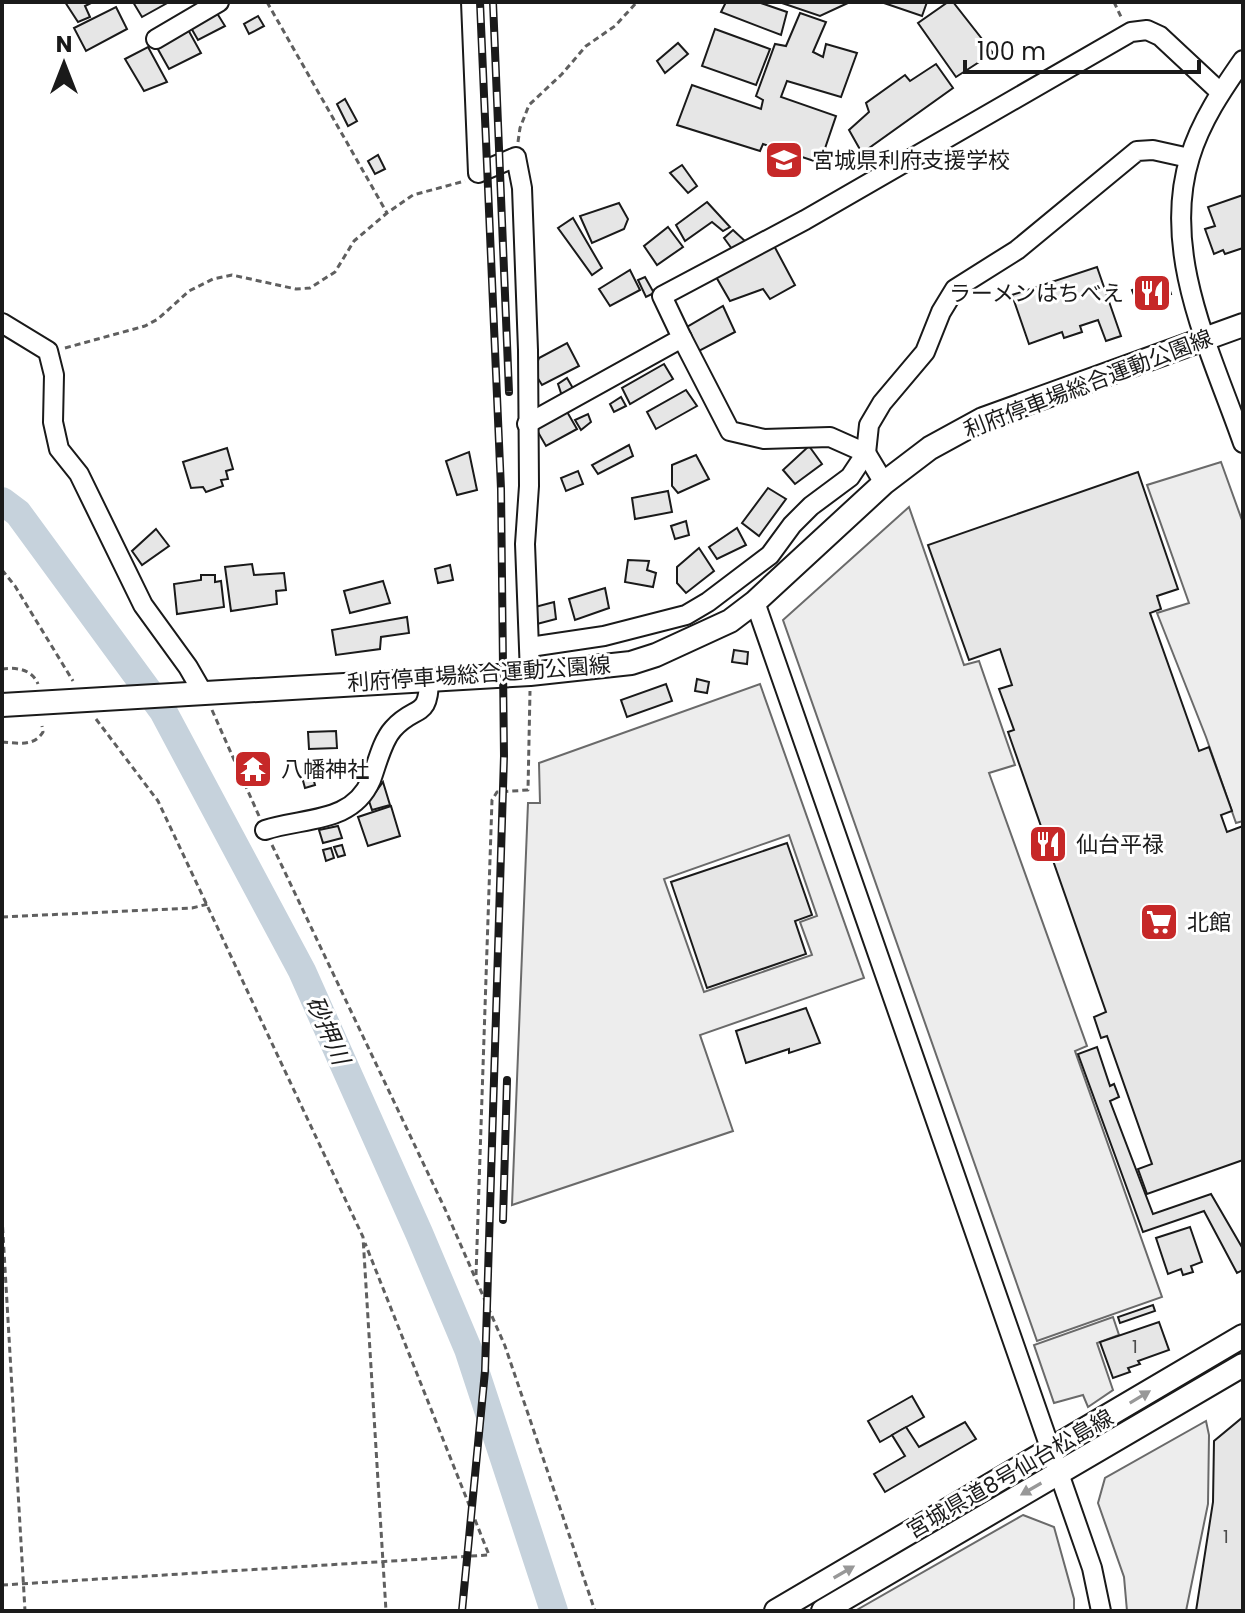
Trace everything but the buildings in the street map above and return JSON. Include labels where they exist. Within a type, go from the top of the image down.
[{"type":"main road","name":"利府停車場総合運動公園線","points":[[2,705],[530,674],[631,663],[730,621],[755,602],[884,483],[930,448],[983,419],[1243,325]]},
{"type":"main road","name":"宮城県道8号仙台松島線","points":[[776,1611],[1243,1336]]},
{"type":"main road","name":"宮城県道8号仙台松島線","points":[[823,1611],[1243,1365]]},
{"type":"street","points":[[156,39],[219,2]]},
{"type":"street","points":[[471,2],[478,173],[516,157],[522,188],[528,350],[529,486],[525,544],[530,674]]},
{"type":"street","points":[[884,483],[866,453],[830,437],[764,439],[730,431],[662,296],[805,220],[1131,32],[1147,30],[1160,36],[1220,92]]},
{"type":"street","points":[[1243,60],[1220,92],[1189,158],[1182,210],[1183,248],[1190,291],[1243,443]]},
{"type":"street","points":[[530,647],[604,636],[686,615],[708,602],[770,555],[811,506],[850,477],[866,453],[869,425],[882,403],[925,352],[941,312],[955,289],[1017,250],[1137,151],[1153,150],[1189,158]]},
{"type":"street","points":[[2,323],[48,351],[54,375],[53,422],[59,449],[79,474],[143,605],[188,667],[194,693]]},
{"type":"street","points":[[527,424],[682,338]]},
{"type":"street","points":[[755,602],[1052,1451],[1098,1587],[1101,1611]]},
{"type":"street","points":[[265,830],[338,813],[362,796],[391,731],[422,709],[429,700],[429,679]]},
{"type":"path","points":[[267,2],[387,213]]},
{"type":"path","points":[[516,157],[520,128],[529,105],[586,46],[615,26],[637,2]]},
{"type":"path","points":[[48,351],[145,326],[158,319],[189,291],[213,279],[232,275],[296,289],[310,288],[335,272],[354,241],[413,195],[451,187],[478,173]]},
{"type":"path","points":[[2,570],[91,699],[105,734],[158,801],[363,1237],[489,1555],[2,1585]]},
{"type":"path","points":[[2,669],[19,668],[36,678],[38,684]]},
{"type":"path","points":[[476,1279],[492,800],[497,792],[528,790],[530,674]]},
{"type":"path","points":[[194,693],[265,830],[476,1279],[505,1346],[595,1611]]},
{"type":"path","points":[[2,742],[30,743],[39,739],[42,726]]},
{"type":"path","points":[[2,917],[192,908],[208,904]]},
{"type":"path","points":[[2,1217],[25,1611]]},
{"type":"path","points":[[363,1237],[386,1611]]},
{"type":"shaded area","points":[[1221,462],[1243,523],[1243,821],[1236,823],[1157,613],[1189,603],[1147,485]]},
{"type":"shaded area","points":[[909,507],[964,665],[979,661],[1015,765],[989,773],[1087,1046],[1075,1051],[1162,1297],[1037,1341],[783,620]]},
{"type":"shaded area","points":[[760,684],[864,978],[700,1035],[733,1131],[512,1205],[528,803],[540,803],[539,763]],"holes":[[[789,835],[817,916],[800,922],[812,955],[704,992],[664,879]]]},
{"type":"shaded area","points":[[1113,1317],[1119,1335],[1097,1343],[1113,1390],[1088,1407],[1083,1395],[1054,1403],[1034,1345]]},
{"type":"shaded area","points":[[1206,1421],[1209,1435],[1208,1504],[1186,1611],[1127,1611],[1124,1577],[1098,1503],[1105,1478]]},
{"type":"shaded area","points":[[1023,1515],[1054,1527],[1074,1599],[1074,1611],[855,1611]]},
{"type":"waterway","name":"砂押川","points":[[2,501],[18,513],[163,711],[302,971],[468,1349],[554,1611]]},
{"type":"railway","points":[[462,1611],[485,1371],[504,756],[501,489],[480,2]]},
{"type":"railway","points":[[493,2],[509,392]]},
{"type":"railway","points":[[503,1220],[507,1080]]},
{"type":"place","name":"宮城県利府支援学校","points":[[784,160]]},
{"type":"place","name":"ラーメンはちべえ","points":[[1152,293]]},
{"type":"place","name":"八幡神社","points":[[253,769]]},
{"type":"place","name":"仙台平禄","points":[[1048,844]]},
{"type":"place","name":"北館","points":[[1159,922]]}]
